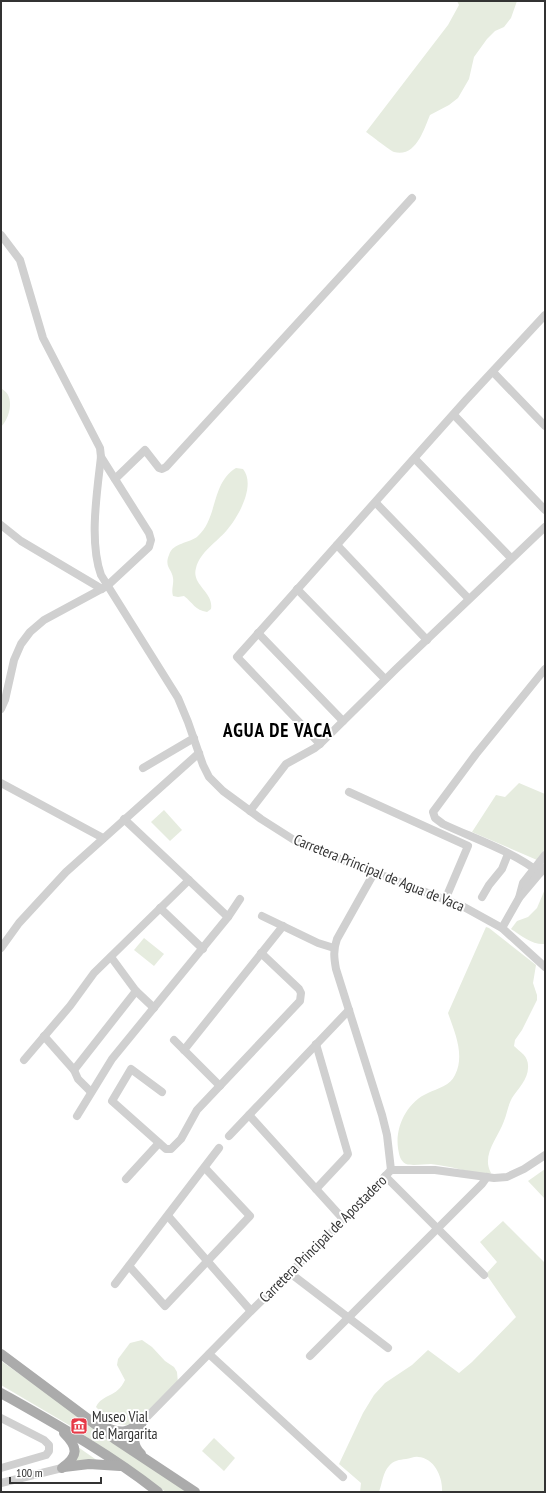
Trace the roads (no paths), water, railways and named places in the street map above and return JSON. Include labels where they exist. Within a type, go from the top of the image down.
[{"type":"main road","points":[[1,1354],[88,1419],[195,1492]]},
{"type":"main road","points":[[1,1393],[122,1466],[158,1492]]},
{"type":"main road","points":[[88,1419],[107,1428],[121,1432],[132,1429],[143,1421]]},
{"type":"main road","points":[[143,1421],[136,1430],[134,1443],[139,1452],[147,1460]]},
{"type":"main road","points":[[51,1422],[74,1445],[74,1458],[62,1468]]},
{"type":"main road","points":[[62,1468],[89,1464],[122,1466]]},
{"type":"street","points":[[115,479],[145,450],[159,468],[162,469],[166,467],[412,198]]},
{"type":"street","name":"Carretera Principal de Agua de Vaca","points":[[1,235],[20,260],[43,338],[100,448],[101,457],[95,550],[97,563],[105,587],[178,698],[203,765],[215,783],[232,799],[294,840],[470,910],[502,928],[545,966]]},
{"type":"street","points":[[320,744],[237,657],[545,314]]},
{"type":"street","points":[[493,372],[545,426]]},
{"type":"street","points":[[454,414],[545,510]]},
{"type":"street","points":[[1,709],[5,700],[14,660],[21,644],[30,632],[44,620],[105,587],[149,547],[151,540],[149,533],[101,457]]},
{"type":"street","points":[[415,459],[511,558]]},
{"type":"street","points":[[376,503],[469,599]]},
{"type":"street","points":[[1,525],[21,541],[105,587]]},
{"type":"street","points":[[250,811],[286,764],[320,744],[511,558],[545,527]]},
{"type":"street","points":[[337,545],[427,640]]},
{"type":"street","points":[[297,589],[385,680]]},
{"type":"street","points":[[258,632],[343,721]]},
{"type":"street","points":[[540,869],[442,824],[435,818],[433,812],[476,754],[545,670]]},
{"type":"street","points":[[143,768],[194,738]]},
{"type":"street","points":[[1,948],[19,923],[44,894],[66,872],[199,753]]},
{"type":"street","points":[[1,783],[103,838]]},
{"type":"street","points":[[348,792],[468,846],[445,900]]},
{"type":"street","points":[[124,819],[228,917]]},
{"type":"street","points":[[482,897],[489,885],[502,869],[508,854]]},
{"type":"street","points":[[502,928],[519,898],[523,883],[540,869],[545,855]]},
{"type":"street","points":[[374,873],[337,939],[334,948],[336,969],[387,1135],[388,1173],[437,1228],[484,1275]]},
{"type":"street","points":[[24,1060],[70,1006],[94,973],[188,880]]},
{"type":"street","points":[[77,1116],[112,1059],[203,949],[240,899]]},
{"type":"street","points":[[160,908],[203,949]]},
{"type":"street","points":[[262,916],[334,948]]},
{"type":"street","points":[[184,1050],[283,926]]},
{"type":"street","points":[[162,1092],[131,1069],[112,1101],[166,1149],[175,1146],[181,1139],[197,1110],[300,1000],[301,993],[296,985],[262,953]]},
{"type":"street","points":[[111,956],[136,991],[154,1008]]},
{"type":"street","points":[[74,1070],[136,991]]},
{"type":"street","points":[[229,1136],[349,1010]]},
{"type":"street","points":[[44,1036],[74,1070],[78,1079],[91,1092]]},
{"type":"street","points":[[174,1040],[220,1086]]},
{"type":"street","points":[[316,1044],[348,1154],[316,1189]]},
{"type":"street","points":[[249,1114],[344,1220]]},
{"type":"street","points":[[126,1179],[159,1143]]},
{"type":"street","points":[[116,1284],[219,1148]]},
{"type":"street","name":"Carretera Principal de Apostadero","points":[[143,1421],[251,1311],[344,1220],[388,1173],[435,1170],[487,1177],[507,1177],[524,1169],[545,1155]]},
{"type":"street","points":[[130,1266],[165,1306],[250,1216],[205,1168]]},
{"type":"street","points":[[310,1356],[487,1177]]},
{"type":"street","points":[[168,1216],[251,1311]]},
{"type":"street","points":[[290,1273],[388,1348]]},
{"type":"street","points":[[209,1354],[343,1477]]},
{"type":"street","points":[[1,1418],[44,1440],[49,1445],[50,1451],[46,1455],[1,1468]]},
{"type":"street","points":[[1,1483],[62,1468]]},
{"type":"place","name":"Museo Vial de Margarita","points":[[79,1426]]},
{"type":"district","name":"AGUA DE VACA","points":[[278,730]]}]
